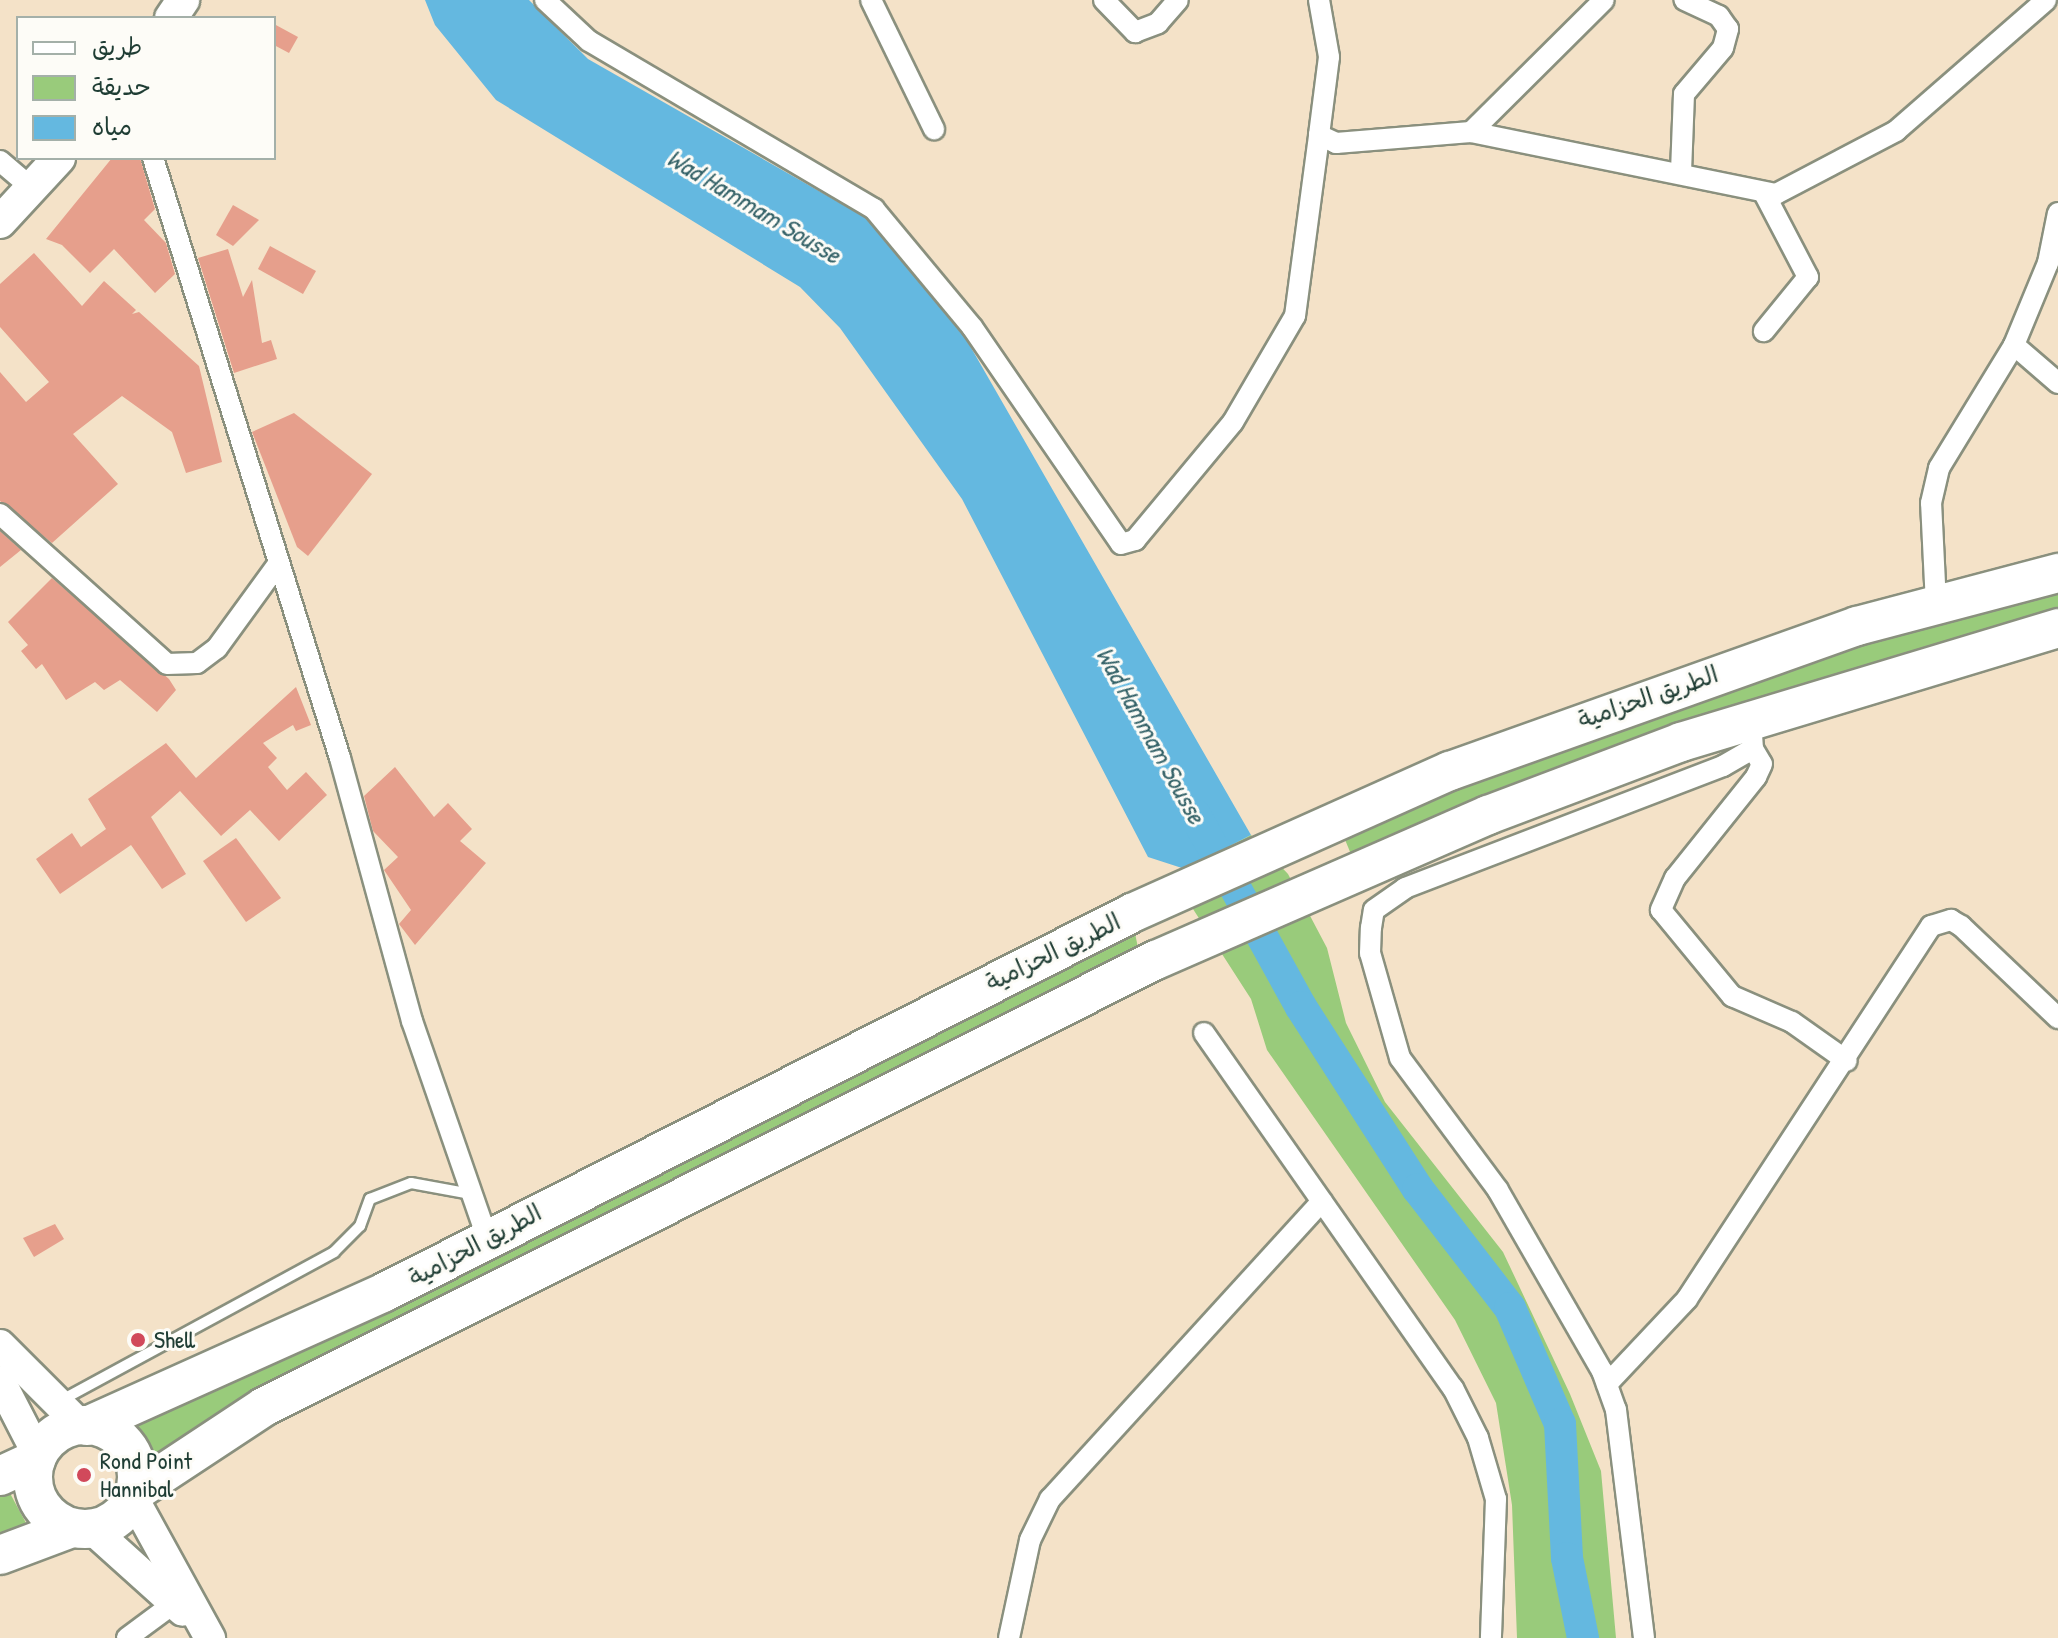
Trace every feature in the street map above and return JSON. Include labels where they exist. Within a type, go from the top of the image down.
[{"type":"highway","name":"الطريق الحزامية","points":[[0,1476],[37,1457],[51,1438],[75,1418],[270,1348],[1132,913],[1334,823],[1611,709],[1936,604],[2058,573]]},
{"type":"highway","points":[[0,1555],[116,1519],[134,1495],[264,1407],[1156,960],[1488,815],[1752,734],[2058,628]]},
{"type":"highway","points":[[75,1418],[125,1445],[137,1471],[134,1495]]},
{"type":"highway","points":[[37,1457],[40,1504],[82,1529]]},
{"type":"main road","points":[[0,222],[57,160]]},
{"type":"main road","points":[[0,1345],[75,1418]]},
{"type":"main road","points":[[0,1381],[37,1457]]},
{"type":"main road","points":[[134,1495],[193,1621]]},
{"type":"main road","points":[[82,1529],[193,1621]]},
{"type":"street","points":[[545,0],[589,41],[874,209],[972,327],[1121,544],[1135,540],[1233,422],[1295,316],[1329,57],[1319,0]]},
{"type":"street","points":[[871,0],[934,129]]},
{"type":"street","points":[[1104,0],[1135,32],[1158,23],[1178,0]]},
{"type":"street","points":[[1471,132],[1604,0]]},
{"type":"street","points":[[1681,172],[1684,94],[1723,48],[1728,29],[1719,16],[1685,0]]},
{"type":"street","points":[[1319,135],[1350,146],[1471,132],[1681,172],[1764,193],[1819,177],[1896,131],[2046,0]]},
{"type":"street","points":[[154,160],[278,564],[412,1021],[487,1237]]},
{"type":"street","points":[[0,161],[33,189]]},
{"type":"street","points":[[1764,193],[1808,277],[1764,331]]},
{"type":"street","points":[[1936,604],[1932,487],[2014,345],[2048,263],[2058,213]]},
{"type":"street","points":[[2014,345],[2058,383]]},
{"type":"street","points":[[0,514],[167,664],[197,663],[217,648],[278,564]]},
{"type":"street","points":[[1644,1638],[1607,1384],[1498,1190],[1400,1058],[1370,953],[1374,910],[1405,888],[1752,734],[1762,764],[1756,777],[1675,878],[1661,910],[1732,996],[1792,1022],[1847,1061]]},
{"type":"street","points":[[1607,1384],[1687,1299],[1941,922],[1961,926],[2058,1018]]},
{"type":"street","points":[[1204,1033],[1453,1388],[1478,1438],[1496,1499],[1491,1638]]},
{"type":"street","points":[[1009,1638],[1030,1540],[1050,1499],[1322,1201]]},
{"type":"street","points":[[127,1638],[193,1621]]},
{"type":"lane","points":[[75,1418],[334,1252],[360,1226],[370,1199],[411,1183],[473,1194]]},
{"type":"green space","points":[[2058,582],[2058,618],[1353,859],[1341,830],[1601,725]]},
{"type":"green space","points":[[1251,835],[1288,874],[1327,948],[1346,1023],[1385,1102],[1503,1252],[1570,1394],[1601,1471],[1616,1638],[1517,1638],[1512,1505],[1496,1403],[1455,1320],[1267,1050],[1251,999],[1193,909],[1185,869]]},
{"type":"green space","points":[[1133,924],[1140,957],[160,1464],[131,1414]]},
{"type":"green space","points":[[5,1484],[32,1534],[0,1543],[0,1487]]},
{"type":"water","points":[[425,0],[529,0],[588,59],[868,219],[962,332],[1251,835],[1185,869],[1148,857],[962,499],[840,328],[800,287],[496,100],[435,25]]},
{"type":"building","points":[[276,25],[298,37],[289,53],[276,46]]},
{"type":"building","points":[[110,160],[141,160],[155,209],[144,220],[166,243],[175,274],[155,293],[114,249],[90,273],[62,245],[46,239]]},
{"type":"building","points":[[233,205],[259,220],[233,246],[216,235]]},
{"type":"building","points":[[270,246],[316,271],[303,294],[258,269]]},
{"type":"building","points":[[228,249],[243,297],[252,280],[262,343],[271,340],[277,359],[234,373],[198,258]]},
{"type":"building","points":[[34,253],[82,306],[104,281],[136,310],[132,314],[139,312],[199,366],[222,462],[186,473],[172,432],[122,396],[73,434],[118,484],[52,543],[0,501],[0,372],[26,402],[49,382],[0,327],[0,284]]},
{"type":"building","points":[[294,413],[372,474],[308,556],[297,547],[252,432]]},
{"type":"building","points":[[0,531],[21,550],[0,567]]},
{"type":"building","points":[[52,578],[169,679],[176,690],[157,712],[120,680],[104,690],[95,682],[66,700],[42,664],[36,669],[21,651],[28,645],[8,622]]},
{"type":"building","points":[[296,687],[311,725],[296,731],[293,725],[263,743],[277,758],[268,767],[287,790],[306,772],[327,795],[279,841],[250,810],[221,836],[180,791],[151,817],[186,874],[162,889],[131,845],[60,894],[36,859],[72,833],[81,847],[106,829],[88,799],[166,743],[196,778]]},
{"type":"building","points":[[395,767],[434,817],[448,803],[472,829],[460,841],[486,863],[415,945],[399,924],[411,910],[384,870],[398,857],[373,831],[364,796]]},
{"type":"building","points":[[236,838],[281,898],[246,922],[203,861]]},
{"type":"building","points":[[55,1224],[64,1239],[34,1257],[23,1238]]},
{"type":"waterway","name":"Wad Hammam Sousse","points":[[1195,815],[1301,1007],[1418,1189],[1510,1308],[1560,1424],[1567,1558],[1583,1638]]},
{"type":"place","name":"Shell","points":[[138,1340]]},
{"type":"place","name":"Rond Point Hannibal","points":[[84,1475]]}]
